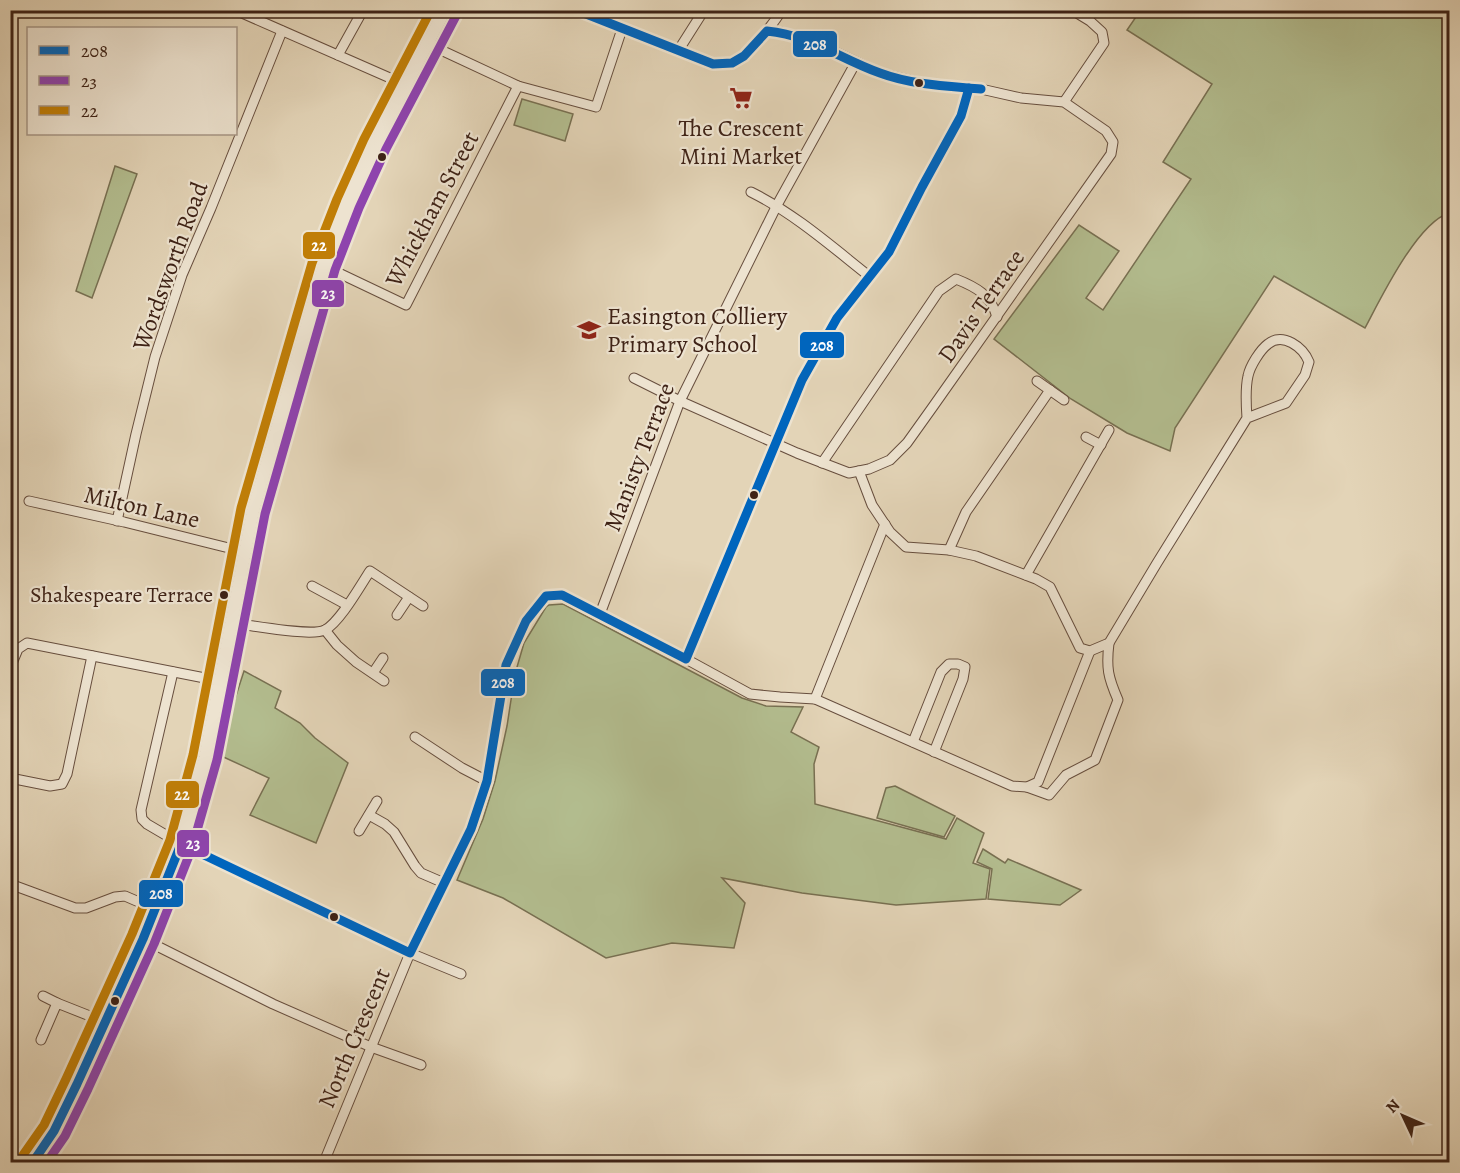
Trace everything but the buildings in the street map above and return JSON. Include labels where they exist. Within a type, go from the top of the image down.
[{"type":"main road","points":[[36,1159],[54,1131],[105,1022],[181,844],[205,758],[256,500],[324,266],[348,203],[375,144],[444,10]]},
{"type":"street","points":[[338,55],[363,10]]},
{"type":"street","points":[[575,10],[713,64],[732,63],[744,56],[767,31],[782,10]]},
{"type":"street","points":[[678,51],[704,10]]},
{"type":"street","points":[[767,31],[781,32],[827,48],[880,73],[926,84],[981,89],[1021,98],[1064,102],[1104,43],[1102,32],[1072,10]]},
{"type":"street","points":[[238,11],[406,85]]},
{"type":"street","points":[[428,44],[518,86],[596,107],[622,29]]},
{"type":"street","name":"Wordsworth Road","points":[[117,521],[135,434],[155,357],[182,275],[282,31]]},
{"type":"street","name":"Manisty Terrace","points":[[600,614],[680,401],[777,206],[856,62]]},
{"type":"street","name":"Whickham Street","points":[[324,266],[406,305],[518,86]]},
{"type":"street","points":[[686,659],[802,380],[837,318],[889,252],[961,116],[969,88]]},
{"type":"street","name":"Davis Terrace","points":[[859,471],[869,470],[890,460],[906,443],[1111,154],[1113,142],[1106,130],[1064,102]]},
{"type":"street","points":[[751,192],[807,226],[869,276]]},
{"type":"street","points":[[822,463],[939,291],[956,279],[968,284],[985,295],[994,306],[997,316]]},
{"type":"street","points":[[600,614],[750,694],[815,699],[1012,786],[1027,787],[1049,795],[1066,775],[1095,760],[1118,700],[1110,681],[1107,663],[1108,643],[1162,554],[1248,418],[1286,403],[1305,375],[1310,362],[1293,343],[1284,340],[1268,343],[1255,361],[1248,375],[1246,398],[1248,418]]},
{"type":"street","points":[[634,378],[680,401],[822,463],[849,473],[859,471],[872,505],[890,532],[906,547],[949,550],[976,556],[1026,575],[1050,587],[1080,648],[1090,651],[1108,643]]},
{"type":"street","points":[[1037,381],[1064,400]]},
{"type":"street","points":[[949,550],[966,512],[1050,390]]},
{"type":"street","points":[[1026,575],[1109,430]]},
{"type":"street","points":[[1086,437],[1101,444]]},
{"type":"street","name":"Milton Lane","points":[[29,501],[245,552]]},
{"type":"street","points":[[815,699],[885,524]]},
{"type":"street","points":[[232,622],[309,633],[325,630],[341,615],[370,571],[423,606]]},
{"type":"street","points":[[312,586],[348,605]]},
{"type":"street","name":"North Crescent","points":[[324,1162],[410,953],[471,829],[487,781],[506,665],[526,621],[546,596],[562,596],[600,614]]},
{"type":"street","points":[[397,615],[409,597]]},
{"type":"street","points":[[325,630],[337,645],[356,662],[384,681]]},
{"type":"street","points":[[10,668],[18,649],[27,643],[220,681]]},
{"type":"street","points":[[1027,787],[1038,782],[1090,651]]},
{"type":"street","points":[[10,778],[50,786],[62,784],[67,774],[92,656]]},
{"type":"street","points":[[373,674],[383,658]]},
{"type":"street","points":[[913,742],[941,672],[949,664],[958,664],[964,667],[963,679],[934,752]]},
{"type":"street","points":[[173,672],[141,810],[142,819],[181,844],[410,953],[461,974]]},
{"type":"street","points":[[415,737],[462,768],[487,781]]},
{"type":"street","points":[[359,831],[377,801]]},
{"type":"street","points":[[369,815],[394,832],[421,873],[444,883]]},
{"type":"street","points":[[10,884],[75,908],[86,908],[115,897],[125,896],[154,909]]},
{"type":"street","points":[[142,939],[273,1004],[371,1047],[421,1065]]},
{"type":"street","points":[[43,996],[105,1022]]},
{"type":"street","points":[[40,1040],[57,1003]]},
{"type":"street","points":[[36,1159],[52,1162]]},
{"type":"green space","points":[[1140,11],[1449,11],[1449,213],[1425,231],[1413,246],[1390,281],[1365,328],[1274,276],[1175,428],[1170,451],[1127,433],[1071,399],[994,339],[1079,225],[1119,251],[1086,298],[1103,310],[1191,179],[1163,162],[1212,84],[1127,30]]},
{"type":"green space","points":[[522,99],[573,114],[565,141],[514,125]]},
{"type":"green space","points":[[115,166],[137,174],[92,298],[76,291]]},
{"type":"green space","points":[[563,604],[742,698],[766,706],[803,707],[791,732],[819,747],[814,764],[815,804],[946,839],[957,818],[984,833],[973,863],[990,869],[986,899],[896,905],[802,893],[722,878],[745,903],[734,948],[672,943],[606,958],[503,898],[457,880],[483,819],[495,781],[515,674],[524,643],[546,607]]},
{"type":"green space","points":[[244,671],[281,691],[275,708],[300,723],[315,738],[348,763],[316,843],[250,815],[269,778],[217,754]]},
{"type":"green space","points":[[895,786],[955,816],[944,837],[877,818],[886,788]]},
{"type":"green space","points":[[983,849],[1005,863],[1008,859],[1081,890],[1060,905],[988,899],[992,869],[977,862]]},
{"type":"transit line","name":"22","points":[[23,1155],[44,1125],[66,1079],[132,934],[170,840],[193,755],[241,508],[312,263],[364,139],[431,10]]},
{"type":"transit line","name":"208","points":[[576,10],[713,64],[732,63],[744,56],[767,31],[783,33],[811,42],[892,77],[930,84],[981,89]]},
{"type":"transit line","name":"23","points":[[47,1162],[65,1136],[88,1089],[154,944],[192,848],[217,760],[265,514],[335,270],[359,208],[386,149],[456,16]]},
{"type":"transit line","name":"208","points":[[33,1162],[54,1131],[77,1084],[143,939],[181,844],[410,953],[471,829],[487,781],[506,665],[526,621],[546,596],[562,595],[686,659],[802,380],[837,318],[889,252],[961,116],[969,88]]},
{"type":"place","name":"The Crescent Mini Market","points":[[741,98]]},
{"type":"place","name":"Easington Colliery Primary School","points":[[589,330]]},
{"type":"place","name":"Shakespeare Terrace","points":[[224,595]]}]
